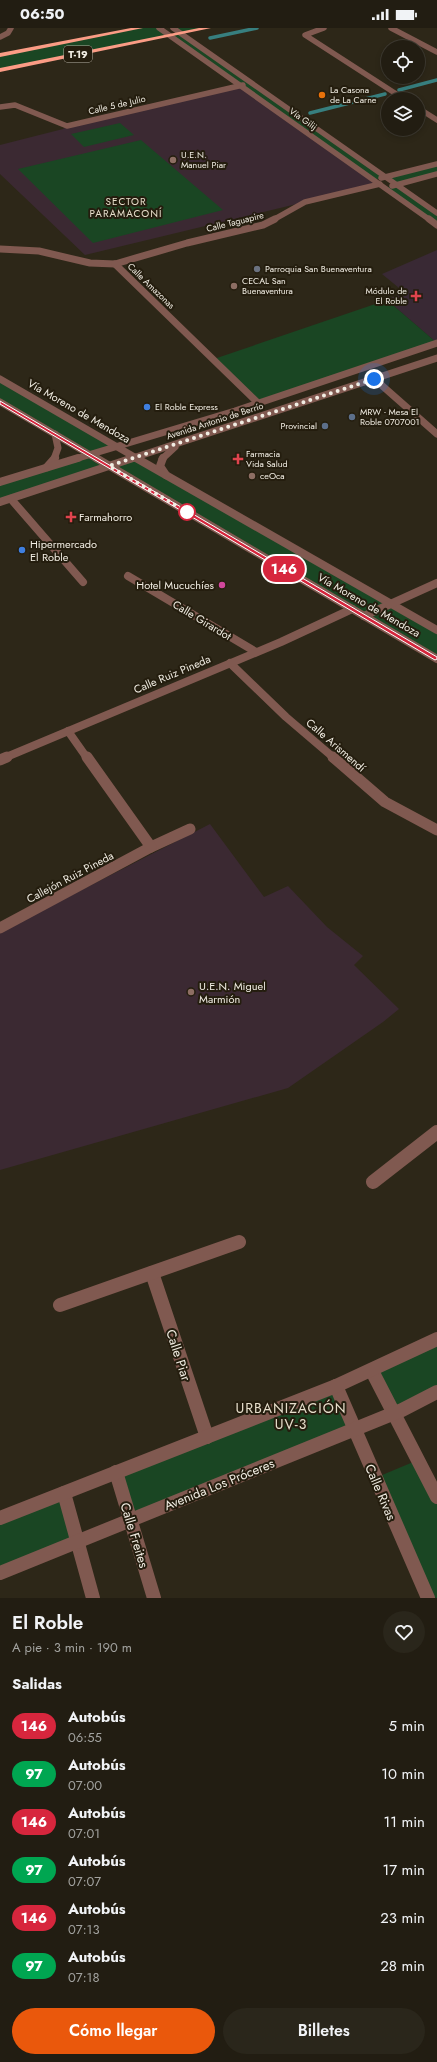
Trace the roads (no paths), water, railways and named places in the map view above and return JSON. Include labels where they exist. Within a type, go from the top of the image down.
[{"type":"highway","name":"T-19","points":[[0,55],[136,28]]},
{"type":"highway","name":"T-19","points":[[0,70],[206,28]]},
{"type":"highway","name":"T-19","points":[[191,41],[191,34],[206,28]]},
{"type":"highway","points":[[157,38],[175,40]]},
{"type":"street","points":[[0,37],[8,33],[11,28]]},
{"type":"street","name":"Vía Gilij","points":[[159,28],[437,225]]},
{"type":"street","name":"Vía Gilij","points":[[173,28],[437,213]]},
{"type":"street","points":[[324,28],[305,35],[393,92]]},
{"type":"street","points":[[391,28],[435,50]]},
{"type":"street","name":"Calle 5 de Julio","points":[[0,107],[15,105],[67,126],[251,83]]},
{"type":"street","points":[[425,112],[437,120]]},
{"type":"street","points":[[379,184],[385,177],[437,164]]},
{"type":"street","points":[[379,184],[396,185],[437,174]]},
{"type":"street","name":"Calle Taguapire","points":[[115,264],[187,243],[273,222],[296,206],[305,202],[379,184]]},
{"type":"street","name":"Calle Amazonas","points":[[0,249],[39,251],[90,263],[115,264],[258,403]]},
{"type":"street","name":"Avenida Antonio de Berrío","points":[[0,482],[258,403],[437,343]]},
{"type":"street","name":"Avenida Antonio de Berrío","points":[[0,502],[437,358]]},
{"type":"street","points":[[362,368],[437,434]]},
{"type":"street","name":"Vía Moreno de Mendoza","points":[[0,379],[389,604],[437,630]]},
{"type":"street","name":"Vía Moreno de Mendoza","points":[[0,402],[437,659]]},
{"type":"street","points":[[46,468],[57,454],[59,442],[55,434]]},
{"type":"street","points":[[167,476],[160,466],[161,460],[179,443]]},
{"type":"street","points":[[11,499],[83,582]]},
{"type":"street","name":"Calle Girardot","points":[[128,576],[256,652]]},
{"type":"street","points":[[364,616],[437,583]]},
{"type":"street","name":"Calle Ruiz Pineda","points":[[0,760],[256,652],[352,609]]},
{"type":"street","name":"Calle Arismendí","points":[[230,663],[286,717],[385,802],[437,830]]},
{"type":"street","points":[[68,732],[150,847]]},
{"type":"street","name":"Callejón Ruiz Pineda","points":[[0,928],[150,847],[190,829]]},
{"type":"street","points":[[373,1182],[435,1137]]},
{"type":"street","points":[[60,1305],[239,1242]]},
{"type":"street","name":"Calle Piar","points":[[152,1273],[207,1437]]},
{"type":"street","points":[[0,1518],[336,1386],[372,1371],[437,1339]]},
{"type":"street","points":[[372,1371],[437,1496]]},
{"type":"street","name":"Calle Rivas","points":[[336,1386],[428,1598]]},
{"type":"street","name":"Avenida Los Próceres","points":[[0,1573],[394,1413],[437,1392]]},
{"type":"street","name":"Calle Freites","points":[[116,1472],[154,1598]]},
{"type":"street","points":[[64,1493],[93,1598]]},
{"type":"waterway","points":[[210,38],[257,28]]},
{"type":"waterway","points":[[399,90],[437,80]]},
{"type":"waterway","points":[[310,113],[381,95]]},
{"type":"place","name":"La Casona de La Carne","points":[[322,95]]},
{"type":"place","name":"U.E.N. Manuel Piar","points":[[173,160]]},
{"type":"place","name":"Parroquia San Buenaventura","points":[[257,269]]},
{"type":"place","name":"CECAL San Buenaventura","points":[[234,286]]},
{"type":"place","name":"Módulo de El Roble","points":[[416,296]]},
{"type":"place","name":"El Roble Express","points":[[147,407]]},
{"type":"place","name":"MRW - Mesa El Roble 0707001","points":[[352,417]]},
{"type":"place","name":"Provincial","points":[[325,426]]},
{"type":"place","name":"Farmacia Vida Salud","points":[[238,459]]},
{"type":"place","name":"ceOca","points":[[252,476]]},
{"type":"place","name":"Farmahorro","points":[[71,517]]},
{"type":"place","name":"Hipermercado El Roble","points":[[22,550]]},
{"type":"place","name":"Hotel Mucuchíes","points":[[222,585]]},
{"type":"place","name":"U.E.N. Miguel Marmión","points":[[191,992]]},
{"type":"district","name":"SECTOR PARAMACONÍ","points":[[126,206]]},
{"type":"district","name":"URBANIZACIÓN UV-3","points":[[291,1416]]}]
